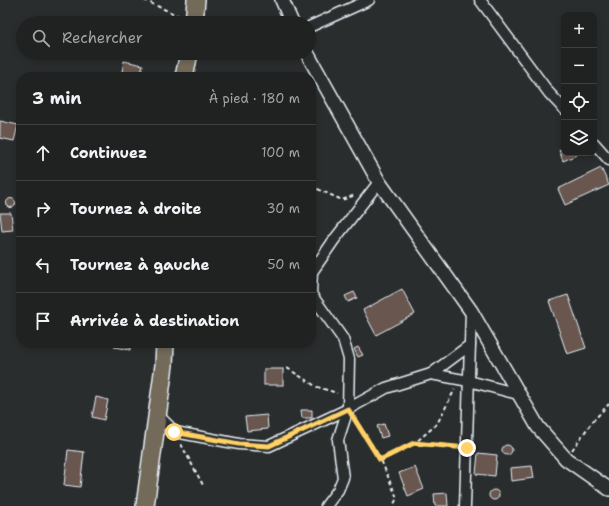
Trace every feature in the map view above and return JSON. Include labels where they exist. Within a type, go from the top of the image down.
[{"type":"highway","points":[[191,16],[196,0]]},
{"type":"highway","points":[[185,72],[188,60]]},
{"type":"highway","points":[[145,506],[164,365],[165,348]]},
{"type":"street","points":[[282,0],[289,16]]},
{"type":"street","points":[[316,23],[369,0]]},
{"type":"street","points":[[480,0],[549,93],[561,106]]},
{"type":"street","points":[[311,60],[378,182],[471,311],[538,427],[566,459],[609,489]]},
{"type":"street","points":[[597,146],[609,160]]},
{"type":"street","points":[[316,266],[378,182]]},
{"type":"street","points":[[316,301],[344,339],[349,359],[348,409],[338,440],[343,478],[338,490],[326,506]]},
{"type":"street","points":[[465,506],[467,448],[464,380],[470,345],[471,311]]},
{"type":"street","points":[[157,414],[174,432],[239,444],[269,446],[348,409],[386,388],[431,374],[470,345]]},
{"type":"street","points":[[431,374],[464,380],[518,394]]},
{"type":"path","points":[[144,0],[179,16]]},
{"type":"path","points":[[316,188],[342,200],[360,194]]},
{"type":"path","points":[[288,368],[317,388],[348,396]]},
{"type":"path","points":[[380,460],[414,443],[437,424],[464,380]]},
{"type":"path","points":[[566,459],[592,422],[609,404]]},
{"type":"path","points":[[348,409],[380,460],[397,498],[393,506]]},
{"type":"path","points":[[174,432],[204,487]]},
{"type":"path","points":[[414,443],[467,448]]},
{"type":"building","points":[[124,61],[143,65],[141,72],[122,72]]},
{"type":"building","points":[[0,121],[16,125],[14,141],[0,138]]},
{"type":"building","points":[[561,156],[575,156],[563,161]]},
{"type":"building","points":[[601,168],[609,185],[565,205],[558,189]]},
{"type":"building","points":[[11,198],[16,203],[11,208],[6,203]]},
{"type":"building","points":[[0,213],[11,213],[13,230],[2,231]]},
{"type":"building","points":[[402,289],[415,314],[376,335],[363,310]]},
{"type":"building","points":[[354,292],[357,298],[348,302],[345,296]]},
{"type":"building","points":[[568,295],[586,348],[567,354],[549,301]]},
{"type":"building","points":[[358,347],[363,355],[358,357],[354,349]]},
{"type":"building","points":[[119,348],[130,348],[130,350]]},
{"type":"building","points":[[264,369],[283,369],[283,385],[264,385]]},
{"type":"building","points":[[96,397],[108,400],[104,420],[92,417]]},
{"type":"building","points":[[301,410],[312,410],[312,418],[302,418]]},
{"type":"building","points":[[267,415],[268,429],[247,431],[245,417]]},
{"type":"building","points":[[384,424],[388,436],[381,438],[377,426]]},
{"type":"building","points":[[505,445],[509,445],[511,446],[511,454],[505,455],[502,452],[502,448]]},
{"type":"building","points":[[68,450],[84,452],[80,487],[64,485]]},
{"type":"building","points":[[478,453],[497,455],[495,476],[476,474]]},
{"type":"building","points":[[532,466],[534,478],[511,481],[510,468]]},
{"type":"building","points":[[415,467],[424,489],[408,496],[399,473]]},
{"type":"building","points":[[492,490],[496,490],[498,491],[498,499],[492,500],[489,497],[489,493]]},
{"type":"building","points":[[447,493],[448,506],[435,506],[434,494]]},
{"type":"route","points":[[174,432],[239,444],[269,446],[348,409],[380,460],[414,443],[467,448]]}]
